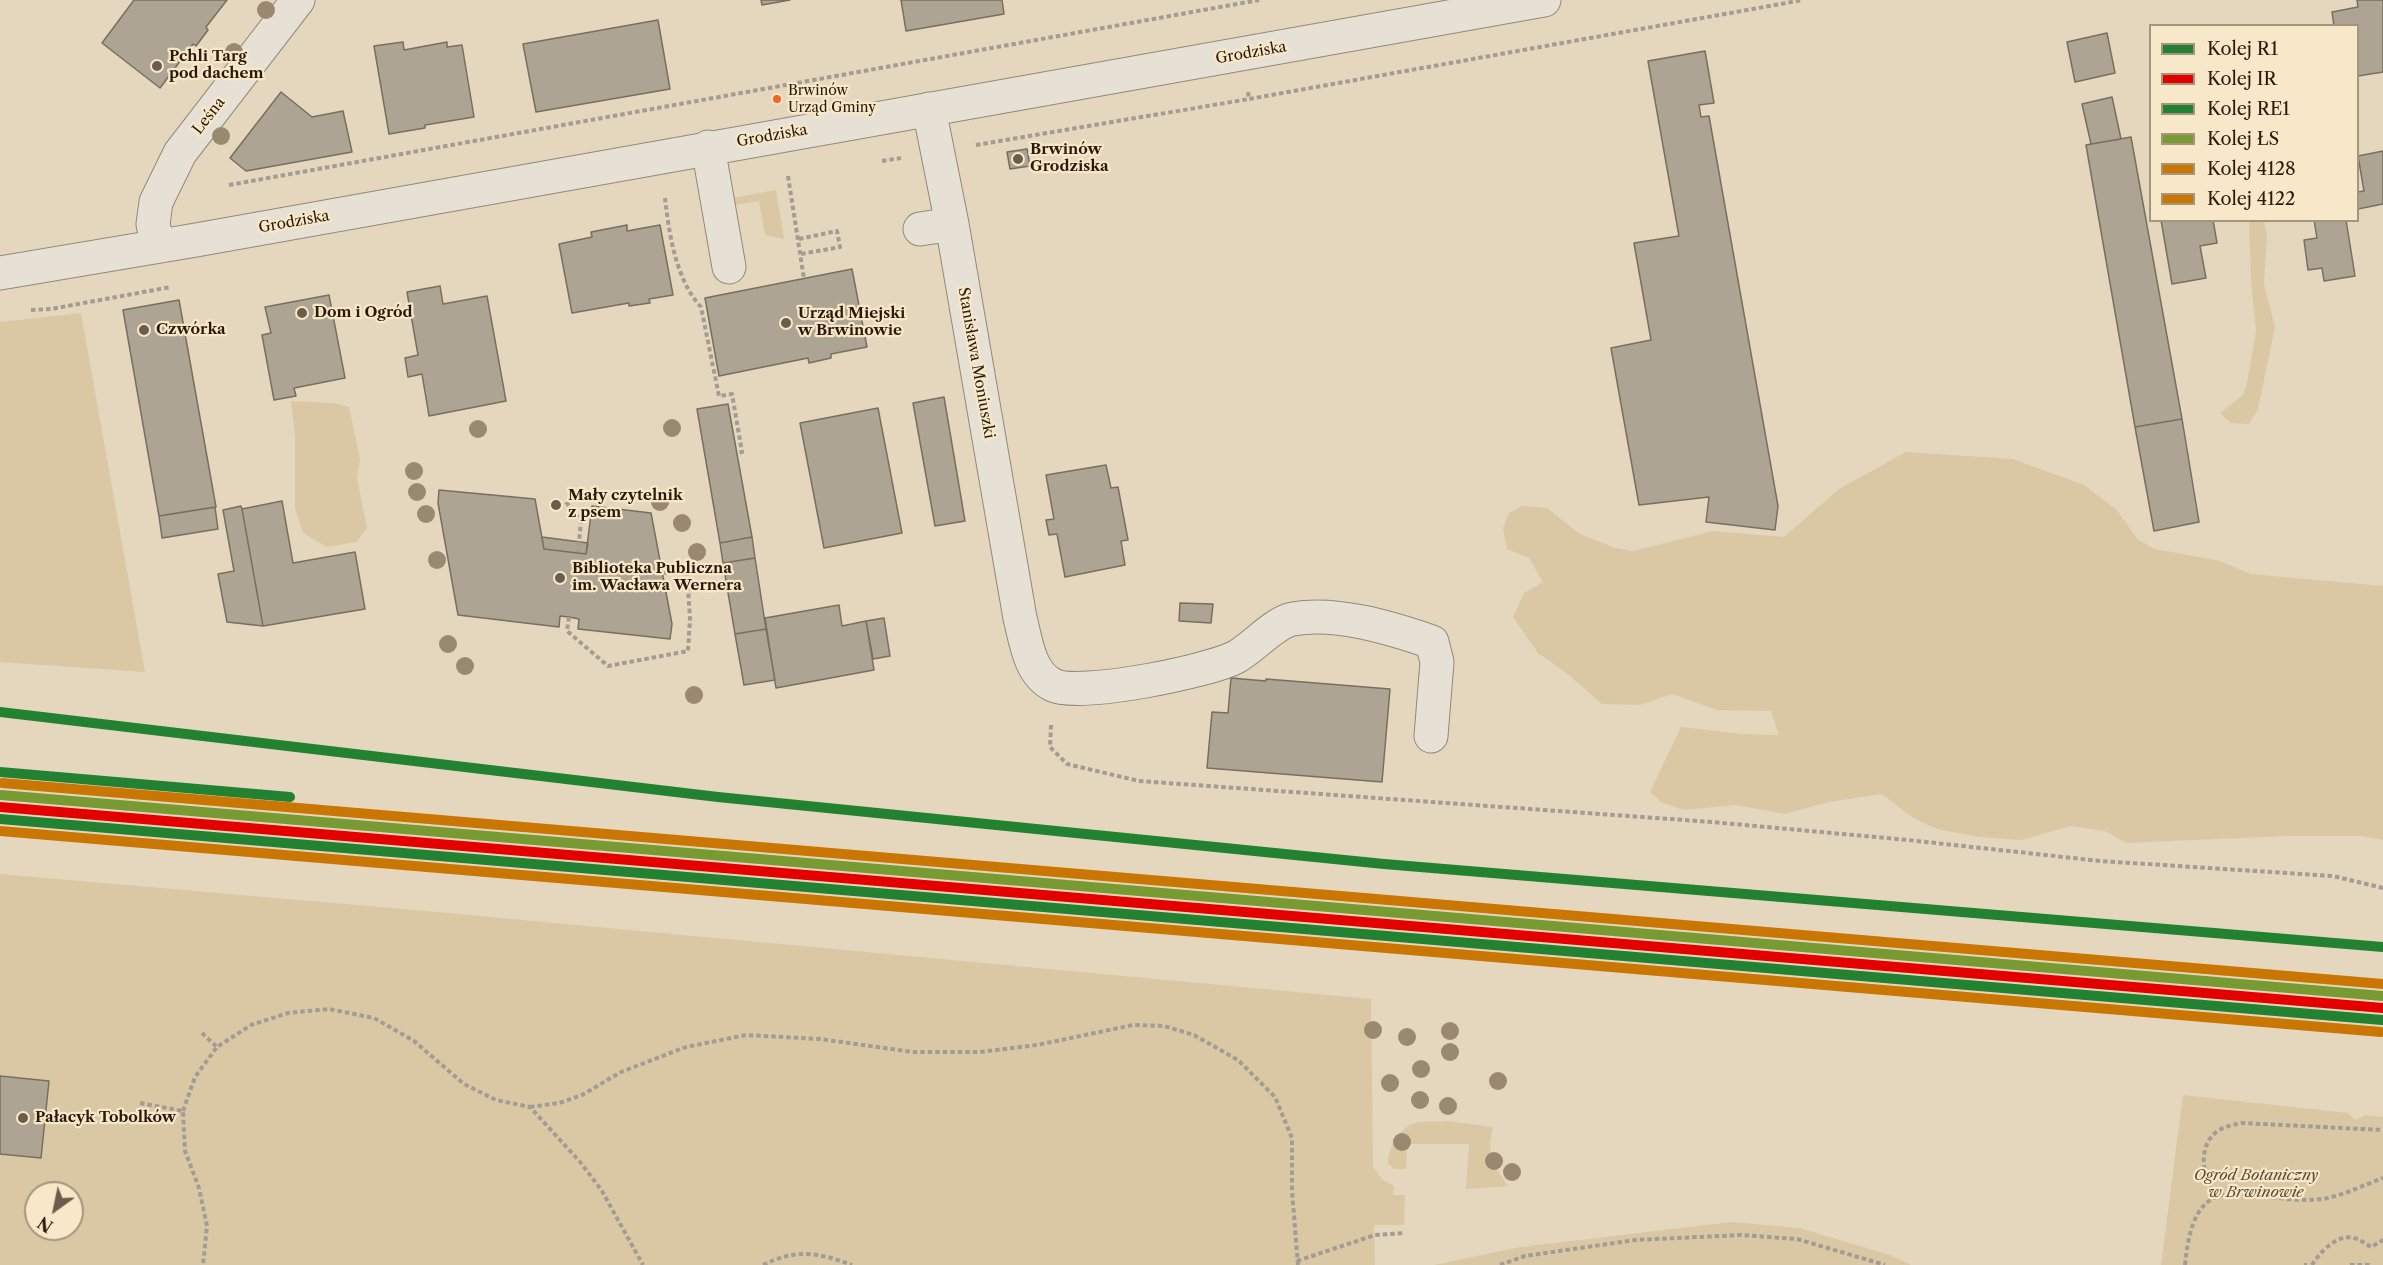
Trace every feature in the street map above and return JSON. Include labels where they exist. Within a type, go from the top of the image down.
[{"type":"street","name":"Leśna","points":[[158,246],[153,224],[156,202],[180,153],[298,0]]},
{"type":"street","name":"Grodziska","points":[[0,273],[1545,0]]},
{"type":"street","name":"Stanisława Moniuszki","points":[[929,109],[952,224],[1020,618],[1034,669],[1054,686]]},
{"type":"street","points":[[708,147],[729,267]]},
{"type":"street","points":[[920,229],[952,224]]},
{"type":"street","points":[[1054,686],[1078,688],[1120,685],[1214,666],[1236,657],[1289,619],[1304,617],[1351,620],[1401,631],[1432,642],[1437,662],[1431,736]]},
{"type":"path","points":[[229,184],[1259,0]]},
{"type":"path","points":[[969,146],[1249,99],[1803,0]]},
{"type":"path","points":[[1248,87],[1249,99]]},
{"type":"path","points":[[788,176],[804,279]]},
{"type":"path","points":[[665,198],[670,239],[691,296],[701,307],[719,396],[732,394],[742,452],[737,453]]},
{"type":"path","points":[[798,239],[837,231],[840,247],[801,254]]},
{"type":"path","points":[[566,502],[580,521],[578,552]]},
{"type":"path","points":[[569,617],[567,632],[608,666],[688,651],[690,619],[687,572],[662,573]]},
{"type":"path","points":[[1054,686],[1050,747],[1067,764],[1139,781],[1712,822],[2100,861],[2333,876],[2383,888]]},
{"type":"path","points":[[203,1265],[207,1226],[199,1188],[185,1151],[183,1111],[195,1077],[217,1047],[251,1025],[288,1013],[329,1009],[374,1018],[414,1041],[464,1084],[496,1100],[530,1107],[559,1103],[582,1095],[621,1072],[686,1047],[746,1035],[787,1035],[913,1052],[980,1052],[1037,1045],[1133,1025],[1164,1026],[1194,1035],[1238,1060],[1275,1097],[1292,1138],[1292,1191],[1297,1263],[1375,1235],[1404,1233]]},
{"type":"path","points":[[202,1033],[217,1047]]},
{"type":"path","points":[[140,1103],[183,1111]]},
{"type":"path","points":[[530,1107],[581,1163],[602,1191],[643,1265]]},
{"type":"path","points":[[2216,1197],[2209,1188],[2204,1170],[2208,1142],[2212,1135],[2222,1128],[2241,1123],[2383,1130]]},
{"type":"path","points":[[2185,1265],[2187,1240],[2192,1226],[2199,1212],[2216,1197],[2233,1192],[2284,1199],[2324,1198],[2383,1178]]},
{"type":"path","points":[[1500,1265],[1525,1256],[1635,1240],[1741,1235],[1797,1239],[1885,1265]]},
{"type":"path","points":[[2312,1265],[2325,1249],[2344,1237],[2355,1238],[2371,1247],[2383,1240]]},
{"type":"path","points":[[763,1265],[781,1256],[811,1253],[852,1265]]},
{"type":"path","points":[[2350,1265],[2372,1265]]},
{"type":"green space","points":[[776,190],[784,239],[765,235],[759,201],[730,206],[728,199]]},
{"type":"green space","points":[[2249,222],[2264,222],[2267,235],[2264,284],[2275,327],[2258,409],[2249,424],[2231,423],[2220,413],[2243,395],[2247,383],[2256,331],[2251,281]]},
{"type":"green space","points":[[81,313],[145,672],[0,662],[0,322]]},
{"type":"green space","points":[[291,401],[333,403],[349,407],[360,459],[357,478],[367,528],[356,542],[327,547],[303,533],[295,508],[295,436]]},
{"type":"green space","points":[[1906,452],[2013,459],[2084,485],[2117,510],[2138,540],[2155,549],[2220,561],[2250,574],[2383,586],[2383,840],[2361,836],[2287,836],[2126,843],[2105,831],[2071,826],[2021,840],[1979,837],[1937,829],[1913,818],[1882,794],[1829,802],[1785,814],[1736,805],[1684,810],[1661,802],[1650,792],[1681,727],[1743,734],[1779,735],[1771,711],[1717,710],[1672,694],[1640,705],[1602,704],[1569,675],[1538,653],[1513,617],[1524,593],[1543,582],[1529,558],[1507,549],[1503,528],[1509,513],[1522,506],[1547,508],[1580,534],[1615,548],[1633,551],[1713,531],[1784,537],[1839,489]]},
{"type":"green space","points":[[0,874],[426,911],[1371,999],[1373,1167],[1383,1180],[1394,1186],[1393,1195],[1405,1195],[1404,1225],[1374,1225],[1375,1265],[0,1265]]},
{"type":"green space","name":"Ogród Botaniczny w Brwinowie","points":[[2183,1095],[2348,1113],[2355,1120],[2366,1115],[2383,1117],[2383,1265],[2161,1265]]},
{"type":"green space","points":[[1448,1121],[1493,1127],[1490,1145],[1492,1159],[1508,1186],[1466,1189],[1469,1144],[1407,1144],[1406,1169],[1394,1169],[1388,1163],[1393,1143],[1407,1127],[1419,1122]]},
{"type":"green space","points":[[1731,1222],[1799,1228],[1890,1255],[1911,1265],[1434,1265],[1520,1247]]},
{"type":"building","points":[[134,0],[227,0],[206,27],[208,30],[196,46],[193,44],[160,88],[102,43]]},
{"type":"building","points":[[761,0],[790,0],[762,5]]},
{"type":"building","points":[[901,0],[1002,0],[1004,14],[906,31]]},
{"type":"building","points":[[2357,0],[2383,0],[2383,72],[2359,76],[2359,24],[2334,24],[2332,12],[2358,7]]},
{"type":"building","points":[[658,20],[670,89],[536,112],[523,44]]},
{"type":"building","points":[[2107,33],[2115,73],[2075,82],[2067,42]]},
{"type":"building","points":[[403,42],[404,50],[447,42],[447,47],[462,45],[474,117],[389,134],[374,46]]},
{"type":"building","points":[[1705,51],[1714,103],[1699,105],[1701,117],[1709,116],[1778,506],[1775,530],[1706,522],[1709,497],[1639,505],[1611,348],[1651,340],[1634,243],[1679,236],[1648,61]]},
{"type":"building","points":[[281,92],[312,117],[343,111],[352,152],[246,171],[230,158]]},
{"type":"building","points":[[2112,97],[2121,139],[2091,144],[2082,104]]},
{"type":"building","points":[[2131,137],[2182,419],[2135,427],[2086,145]]},
{"type":"building","name":"Brwinów Grodziska","points":[[1027,149],[1030,166],[1010,169],[1007,152]]},
{"type":"building","points":[[2383,151],[2383,204],[2359,209],[2359,192],[2364,191],[2359,156]]},
{"type":"building","points":[[2161,222],[2213,222],[2217,243],[2200,246],[2206,278],[2172,284]]},
{"type":"building","points":[[2314,222],[2346,222],[2355,276],[2324,281],[2322,268],[2308,270],[2304,240],[2317,238]]},
{"type":"building","points":[[627,225],[627,231],[660,225],[673,295],[649,299],[650,303],[629,306],[629,303],[572,313],[559,244],[592,237],[591,232]]},
{"type":"building","name":"Urząd Miejski w Brwinowie","points":[[852,269],[867,347],[831,354],[831,358],[809,363],[808,358],[719,376],[705,298]]},
{"type":"building","points":[[440,286],[443,304],[487,296],[506,401],[429,416],[422,374],[408,377],[405,358],[418,355],[407,292]]},
{"type":"building","points":[[329,295],[345,378],[294,388],[296,396],[274,400],[262,335],[271,333],[265,307]]},
{"type":"building","points":[[179,300],[216,507],[159,516],[123,310]]},
{"type":"building","points":[[944,397],[965,521],[935,526],[913,403]]},
{"type":"building","points":[[728,404],[752,537],[720,543],[697,409]]},
{"type":"building","points":[[878,408],[902,533],[824,548],[800,423]]},
{"type":"building","points":[[2182,419],[2199,522],[2154,531],[2135,427]]},
{"type":"building","points":[[1106,465],[1111,488],[1118,487],[1128,540],[1121,541],[1125,565],[1065,577],[1057,534],[1049,535],[1046,520],[1054,519],[1046,475]]},
{"type":"building","points":[[439,490],[535,499],[544,549],[586,554],[592,506],[651,513],[672,624],[670,639],[578,629],[579,619],[569,617],[560,616],[559,627],[458,615],[438,503]]},
{"type":"building","points":[[282,501],[293,563],[355,552],[365,609],[263,626],[242,509]]},
{"type":"building","points":[[241,506],[263,626],[227,622],[218,574],[234,571],[223,510]]},
{"type":"building","points":[[215,507],[218,529],[162,538],[159,516]]},
{"type":"building","points":[[542,537],[588,543],[586,554],[544,549]]},
{"type":"building","points":[[752,537],[755,558],[723,563],[720,543]]},
{"type":"building","points":[[755,558],[766,629],[735,634],[723,563]]},
{"type":"building","points":[[1180,603],[1213,604],[1211,623],[1179,621]]},
{"type":"building","points":[[839,605],[842,626],[866,621],[874,670],[776,688],[765,618]]},
{"type":"building","points":[[884,618],[890,656],[873,659],[866,621]]},
{"type":"building","points":[[766,629],[775,680],[744,685],[735,634]]},
{"type":"building","points":[[1231,678],[1390,689],[1382,782],[1207,768],[1212,712],[1228,713]]},
{"type":"building","name":"Pałacyk Tobolków","points":[[0,1076],[49,1081],[41,1158],[0,1154]]},
{"type":"rail line","name":"R1","points":[[0,712],[718,797],[1384,864],[2383,947]]},
{"type":"rail line","name":"R1","points":[[0,772],[290,797]]},
{"type":"rail line","name":"4122","points":[[2,783],[2383,984]]},
{"type":"rail line","name":"ŁS","points":[[1,795],[2383,996]]},
{"type":"rail line","name":"IR","points":[[0,807],[2383,1008]]},
{"type":"rail line","name":"RE1","points":[[0,819],[2382,1020]]},
{"type":"rail line","name":"4128","points":[[0,831],[2381,1032]]},
{"type":"place","name":"Pchli Targ pod dachem","points":[[157,66]]},
{"type":"place","name":"Brwinów Urząd Gminy","points":[[777,99]]},
{"type":"place","name":"Brwinów Grodziska","points":[[1018,159]]},
{"type":"place","name":"Dom i Ogród","points":[[302,313]]},
{"type":"place","name":"Urząd Miejski w Brwinowie","points":[[786,323]]},
{"type":"place","name":"Czwórka","points":[[144,330]]},
{"type":"place","name":"Mały czytelnik z psem","points":[[556,505]]},
{"type":"place","name":"Biblioteka Publiczna im. Wacława Wernera","points":[[560,578]]},
{"type":"place","name":"Pałacyk Tobolków","points":[[23,1118]]}]
